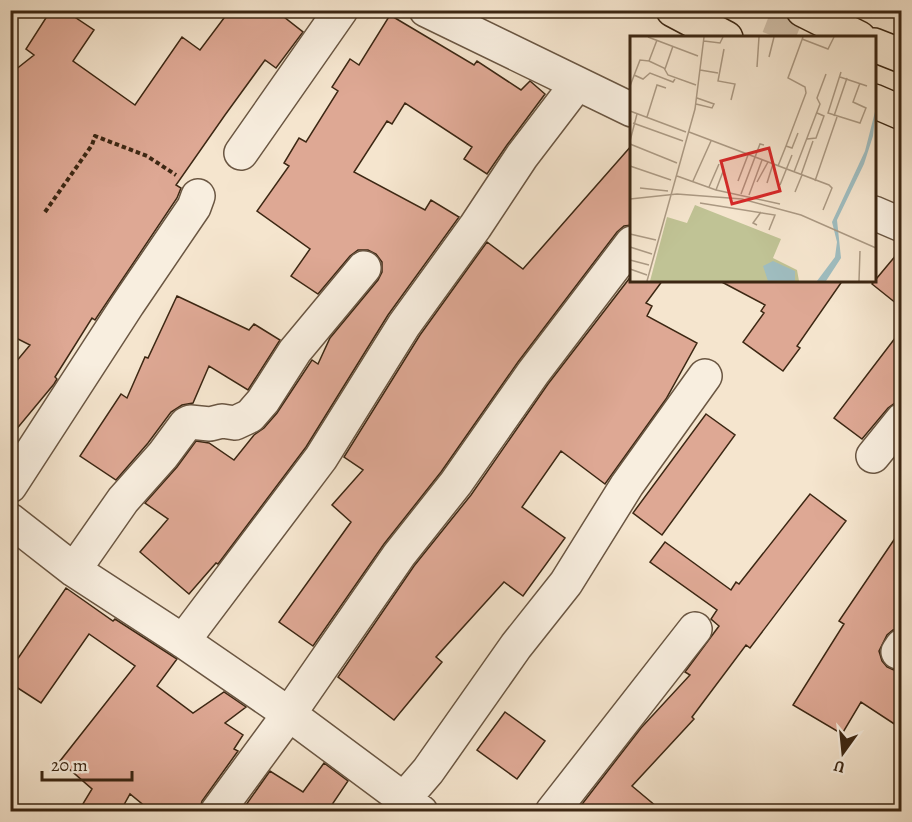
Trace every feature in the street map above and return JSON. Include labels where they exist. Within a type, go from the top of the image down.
[{"type":"highway","points":[[673,10],[722,36]]},
{"type":"highway","points":[[803,10],[855,36]]},
{"type":"highway","points":[[876,46],[902,56]]},
{"type":"highway","points":[[876,102],[902,113]]},
{"type":"street","points":[[241,153],[341,10]]},
{"type":"street","points":[[426,10],[630,109]]},
{"type":"street","points":[[183,641],[321,458],[404,325],[522,156],[577,84]]},
{"type":"street","points":[[10,486],[194,207],[198,196]]},
{"type":"street","points":[[876,214],[902,225]]},
{"type":"street","points":[[217,812],[289,714],[399,555],[456,483],[533,373],[630,246]]},
{"type":"street","points":[[74,570],[123,500],[163,455],[186,424],[190,422],[210,424],[222,421],[235,423],[249,416],[263,401],[296,351],[364,268]]},
{"type":"street","points":[[10,520],[74,570],[289,714],[412,806],[428,771],[516,646],[566,583],[627,485],[705,376]]},
{"type":"street","points":[[873,456],[902,420]]},
{"type":"street","points":[[552,812],[695,629]]},
{"type":"path","points":[[45,212],[92,145],[95,135],[147,156],[170,172],[183,177],[198,196]]},
{"type":"building","points":[[51,10],[64,10],[94,30],[73,61],[135,105],[182,37],[200,50],[230,10],[275,10],[303,32],[276,68],[265,60],[225,115],[176,185],[181,188],[177,198],[95,320],[92,318],[55,377],[57,379],[54,384],[10,437],[10,369],[30,345],[10,335],[10,74],[34,55],[26,49]]},
{"type":"building","points":[[390,15],[474,65],[477,61],[521,90],[530,81],[545,94],[487,174],[464,159],[472,147],[405,103],[392,124],[387,121],[354,172],[425,210],[431,200],[459,217],[388,315],[306,447],[218,564],[216,563],[189,594],[140,552],[168,519],[145,503],[177,467],[196,441],[209,443],[234,460],[254,435],[264,428],[277,413],[312,360],[318,364],[330,338],[378,280],[382,272],[382,262],[376,254],[368,250],[358,250],[350,256],[318,294],[291,276],[310,249],[257,211],[289,166],[284,163],[299,138],[306,142],[338,91],[332,87],[350,59],[359,65]]},
{"type":"building","points":[[630,147],[630,225],[624,226],[617,232],[518,362],[441,472],[384,544],[313,646],[279,622],[351,522],[332,505],[363,470],[344,457],[420,335],[487,242],[523,269]]},
{"type":"building","points":[[902,248],[902,308],[872,284]]},
{"type":"building","points":[[630,278],[630,282],[662,282],[646,303],[652,306],[647,316],[697,343],[666,399],[605,484],[561,451],[522,507],[565,538],[523,596],[504,582],[436,657],[442,662],[394,720],[338,677],[414,566],[471,495],[548,384]]},
{"type":"building","points":[[722,282],[842,282],[797,346],[800,348],[783,371],[743,342],[764,313],[761,311],[765,305]]},
{"type":"building","points":[[177,296],[249,330],[254,324],[280,340],[248,390],[209,366],[193,403],[182,405],[171,412],[116,480],[80,456],[121,394],[127,398],[145,357],[148,358]]},
{"type":"building","points":[[902,329],[902,402],[895,403],[888,408],[862,439],[834,418]]},
{"type":"building","points":[[706,414],[735,435],[662,535],[633,513]]},
{"type":"building","points":[[810,494],[846,521],[750,648],[746,645],[692,717],[694,719],[632,786],[663,812],[576,812],[641,728],[690,675],[685,672],[719,626],[711,619],[717,610],[650,562],[665,542],[731,590],[736,582],[739,584]]},
{"type":"building","points":[[902,528],[902,628],[893,630],[887,635],[879,651],[887,667],[896,671],[902,670],[902,729],[861,702],[842,734],[793,705],[844,624],[839,621]]},
{"type":"building","points":[[66,588],[113,621],[115,619],[177,659],[157,686],[193,713],[224,692],[246,707],[225,723],[243,735],[234,749],[238,751],[202,801],[199,812],[152,812],[130,794],[120,812],[78,812],[92,789],[60,761],[135,666],[89,634],[41,703],[10,683],[10,670]]},
{"type":"building","points":[[505,712],[545,741],[517,779],[477,750]]},
{"type":"building","points":[[324,763],[348,781],[329,809],[333,812],[241,812],[270,771],[303,792]]},
{"type":"tunnel","points":[[779,36],[789,10]]}]
